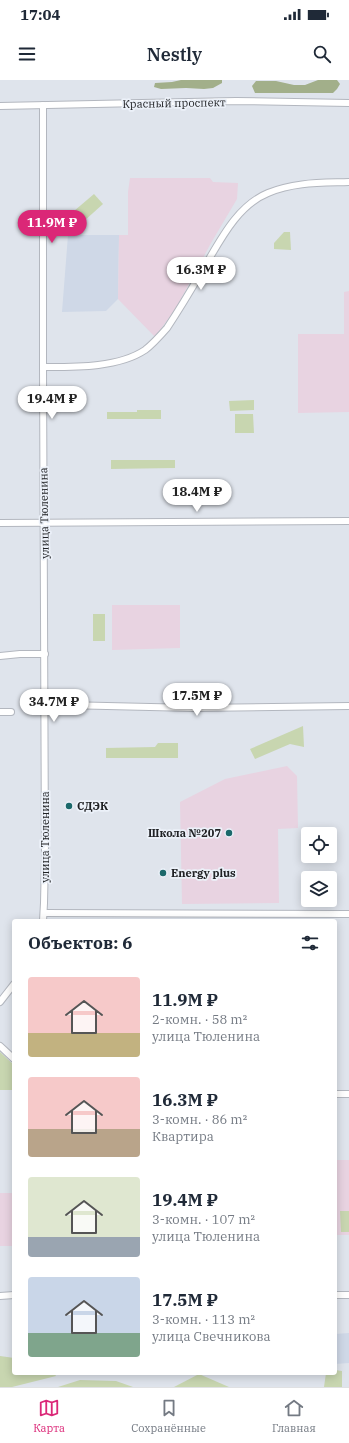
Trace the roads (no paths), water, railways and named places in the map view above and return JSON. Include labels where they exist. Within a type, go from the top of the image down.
[{"type":"street","name":"Красный проспект","points":[[0,106],[236,101],[349,103]]},
{"type":"street","name":"улица Тюленина","points":[[43,919],[45,859],[43,367],[44,105]]},
{"type":"street","points":[[43,367],[113,363],[144,350],[157,340],[178,313],[232,223],[257,198],[292,185],[306,183],[349,182]]},
{"type":"street","points":[[0,523],[349,521]]},
{"type":"street","points":[[0,656],[45,654]]},
{"type":"street","points":[[45,707],[64,705],[193,708],[349,706]]},
{"type":"street","points":[[0,712],[11,712]]},
{"type":"street","points":[[44,913],[349,914]]},
{"type":"street","points":[[0,1002],[12,987]]},
{"type":"street","points":[[0,1046],[12,1057]]},
{"type":"street","points":[[337,1094],[349,1094]]},
{"type":"street","points":[[0,1296],[12,1295]]},
{"type":"street","points":[[337,1295],[349,1295]]},
{"type":"place","name":"СДЭК","points":[[69,806]]},
{"type":"place","name":"Школа №207","points":[[229,833]]},
{"type":"place","name":"Energy plus","points":[[163,873]]}]
